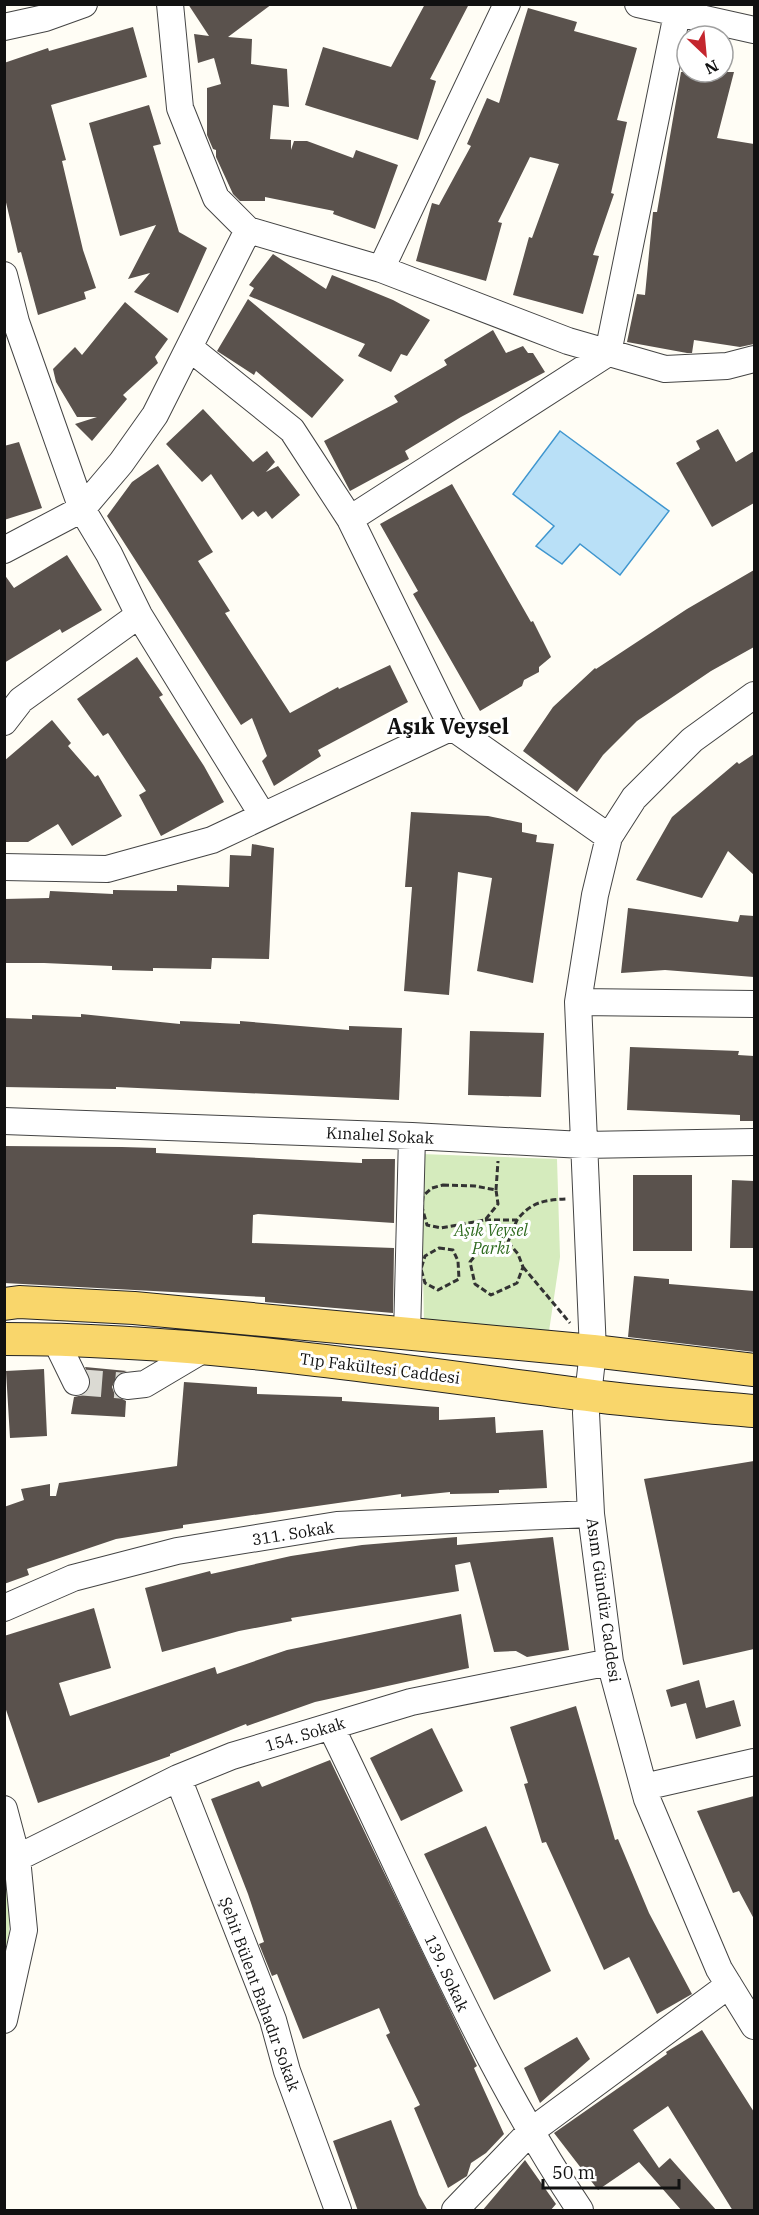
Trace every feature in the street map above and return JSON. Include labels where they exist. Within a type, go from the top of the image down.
[{"type":"main road","points":[[4,1304],[19,1302],[134,1308],[593,1351],[754,1370]]},
{"type":"main road","name":"Tıp Fakültesi Caddesi","points":[[4,1339],[55,1339],[204,1348],[312,1358],[589,1396],[754,1411]]},
{"type":"street","points":[[4,27],[45,18],[84,4]]},
{"type":"street","points":[[170,4],[180,108],[216,198],[248,230],[381,269],[568,341],[665,369],[728,366],[754,359]]},
{"type":"street","points":[[381,269],[507,4]]},
{"type":"street","points":[[638,4],[678,10],[754,30]]},
{"type":"street","points":[[350,519],[608,353],[678,10]]},
{"type":"street","points":[[4,550],[82,509],[121,463],[155,415],[191,349],[248,230]]},
{"type":"street","points":[[4,275],[10,323],[82,509],[109,555],[139,615],[263,816]]},
{"type":"street","points":[[191,349],[292,430],[350,519],[452,727],[609,837]]},
{"type":"street","points":[[4,722],[21,700],[139,615]]},
{"type":"street","name":"Asım Gündüz Caddesi","points":[[754,695],[692,740],[634,798],[609,837],[595,895],[578,1002],[593,1351],[586,1413],[591,1514],[610,1662],[644,1787],[719,1969],[754,2026]]},
{"type":"street","points":[[4,867],[108,869],[212,840],[452,727]]},
{"type":"street","points":[[578,1002],[754,1004]]},
{"type":"street","name":"Kınalıel Sokak","points":[[4,1121],[412,1136],[583,1145],[754,1142]]},
{"type":"street","points":[[407,1335],[412,1136]]},
{"type":"street","points":[[55,1339],[76,1382]]},
{"type":"street","points":[[127,1386],[145,1384],[204,1348]]},
{"type":"street","name":"311. Sokak","points":[[4,1608],[73,1578],[177,1551],[337,1525],[591,1514]]},
{"type":"street","name":"154. Sokak","points":[[17,1858],[178,1778],[232,1756],[411,1702],[610,1662]]},
{"type":"street","name":"139. Sokak","points":[[331,1727],[472,2027],[530,2132],[580,2211]]},
{"type":"street","points":[[644,1787],[754,1761]]},
{"type":"street","name":"Şehit Bülent Bahadır Sokak","points":[[178,1778],[273,2020],[287,2071],[338,2211]]},
{"type":"street","points":[[4,1809],[17,1858],[24,1930],[4,2020]]},
{"type":"street","points":[[455,2211],[530,2132],[729,1985]]},
{"type":"path","points":[[485,1220],[498,1204],[496,1191],[500,1141]]},
{"type":"path","points":[[496,1191],[475,1186],[443,1185],[432,1188],[423,1196],[422,1207],[427,1225],[441,1228],[485,1220],[517,1220]]},
{"type":"path","points":[[508,1242],[517,1220],[526,1208],[539,1201],[586,1199]]},
{"type":"path","points":[[508,1242],[492,1243],[479,1250],[470,1262],[475,1284],[491,1295],[517,1283],[523,1267]]},
{"type":"path","points":[[508,1242],[518,1254],[523,1267],[593,1351]]},
{"type":"path","points":[[439,1248],[453,1250],[458,1260],[459,1279],[438,1290],[425,1283],[421,1269],[424,1256],[439,1248]]},
{"type":"green space","name":"Aşık Veysel Parkı","points":[[421,1154],[557,1159],[560,1257],[548,1338],[424,1326]]},
{"type":"green space","points":[[5,1870],[13,1870],[9,1933],[5,1951]]},
{"type":"water","points":[[560,431],[669,511],[620,575],[580,544],[562,564],[536,546],[554,526],[513,494]]},
{"type":"building","points":[[188,4],[272,4],[228,37],[252,39],[251,64],[287,69],[289,107],[273,105],[270,139],[291,140],[291,150],[294,141],[307,141],[353,158],[356,150],[398,165],[375,229],[333,214],[334,211],[265,197],[265,201],[240,201],[233,194],[216,157],[216,150],[213,149],[207,135],[207,88],[221,84],[214,58],[198,63],[194,34],[209,36]]},
{"type":"building","points":[[425,4],[469,4],[430,79],[436,81],[418,140],[305,105],[323,47],[391,67]]},
{"type":"building","points":[[528,8],[577,22],[574,31],[637,48],[617,120],[627,122],[611,193],[614,194],[593,255],[599,256],[583,314],[513,295],[529,237],[532,238],[559,164],[530,157],[498,222],[502,223],[486,281],[416,261],[432,203],[439,205],[471,146],[467,144],[487,98],[499,103]]},
{"type":"building","points":[[133,27],[147,77],[51,105],[66,160],[62,161],[83,250],[96,288],[84,292],[86,299],[38,315],[21,252],[18,253],[4,194],[4,63],[48,48],[49,51]]},
{"type":"building","points":[[679,84],[731,84],[717,138],[754,144],[754,344],[740,347],[694,340],[692,353],[687,353],[627,342],[637,294],[645,295],[653,212],[657,212]]},
{"type":"building","points":[[149,105],[161,144],[153,146],[179,232],[207,248],[178,313],[134,292],[150,273],[128,279],[156,225],[120,236],[89,123]]},
{"type":"building","points":[[273,254],[326,289],[332,275],[393,300],[430,320],[407,356],[401,354],[391,372],[358,356],[365,344],[249,296],[254,288],[249,285]]},
{"type":"building","points":[[248,299],[344,380],[312,418],[256,371],[254,375],[217,351]]},
{"type":"building","points":[[125,302],[168,339],[155,357],[158,363],[123,395],[127,399],[92,441],[75,424],[97,417],[77,417],[56,382],[53,369],[75,347],[82,355]]},
{"type":"building","points":[[493,330],[506,353],[523,346],[528,353],[533,353],[545,372],[461,417],[405,451],[409,459],[350,491],[324,441],[398,402],[394,396],[447,365],[444,360]]},
{"type":"building","points":[[203,409],[253,462],[267,451],[275,462],[266,472],[278,466],[300,495],[272,519],[266,511],[258,517],[253,511],[242,520],[211,474],[202,482],[166,444]]},
{"type":"building","points":[[718,429],[736,462],[754,451],[754,503],[712,527],[676,463],[700,449],[696,441]]},
{"type":"building","points":[[19,442],[42,508],[4,520],[4,446]]},
{"type":"building","points":[[158,464],[213,552],[198,561],[230,611],[225,613],[290,713],[338,687],[339,689],[390,665],[408,702],[318,750],[321,756],[274,786],[262,761],[267,756],[252,718],[241,725],[107,516],[132,482]]},
{"type":"building","points":[[452,484],[531,622],[533,621],[551,657],[539,667],[539,672],[524,680],[522,686],[480,711],[413,594],[418,591],[380,524]]},
{"type":"building","points":[[67,555],[102,610],[62,633],[60,629],[4,663],[4,574],[14,588]]},
{"type":"building","points":[[754,570],[754,647],[711,671],[637,721],[603,755],[577,792],[523,751],[553,707],[595,668],[687,609]]},
{"type":"building","points":[[137,657],[163,695],[159,697],[204,766],[224,802],[161,836],[139,795],[146,791],[108,733],[103,736],[77,699]]},
{"type":"building","points":[[52,720],[71,743],[68,746],[95,777],[98,775],[122,816],[72,846],[58,824],[28,842],[4,842],[4,761]]},
{"type":"building","points":[[754,754],[754,875],[728,851],[702,898],[636,880],[672,817],[737,762],[739,764]]},
{"type":"building","points":[[411,812],[488,816],[522,823],[522,832],[537,835],[536,842],[554,844],[533,983],[477,971],[492,878],[458,872],[449,995],[404,991],[412,887],[405,887]]},
{"type":"building","points":[[252,844],[274,848],[269,959],[212,958],[211,969],[153,968],[153,971],[112,970],[112,966],[4,963],[4,899],[49,898],[50,891],[113,894],[113,890],[177,891],[177,885],[229,887],[230,855],[251,856]]},
{"type":"building","points":[[628,908],[738,922],[740,915],[754,916],[754,977],[665,970],[621,973]]},
{"type":"building","points":[[81,1014],[180,1024],[180,1021],[240,1024],[240,1021],[349,1030],[349,1026],[402,1028],[399,1100],[116,1087],[116,1089],[4,1087],[4,1018],[32,1019],[32,1015],[81,1017]]},
{"type":"building","points":[[470,1031],[544,1033],[541,1097],[468,1095]]},
{"type":"building","points":[[630,1047],[739,1051],[738,1055],[754,1056],[754,1121],[740,1121],[740,1115],[627,1110]]},
{"type":"building","points":[[4,1146],[156,1148],[156,1153],[362,1163],[362,1159],[395,1159],[394,1223],[258,1214],[253,1215],[252,1243],[394,1248],[393,1313],[265,1302],[265,1297],[4,1283]]},
{"type":"building","points":[[633,1175],[692,1175],[692,1251],[633,1251]]},
{"type":"building","points":[[732,1180],[754,1181],[754,1248],[730,1248]]},
{"type":"building","points":[[634,1276],[669,1279],[669,1284],[754,1291],[754,1352],[628,1337]]},
{"type":"building","points":[[85,1367],[127,1371],[118,1374],[112,1387],[115,1395],[126,1401],[125,1417],[71,1414],[74,1397],[83,1395],[91,1384]]},
{"type":"building","points":[[44,1369],[47,1436],[10,1438],[6,1371]]},
{"type":"building","points":[[184,1382],[257,1387],[257,1394],[342,1397],[342,1401],[439,1407],[439,1420],[495,1417],[496,1433],[543,1430],[547,1488],[499,1490],[499,1493],[450,1494],[450,1492],[401,1497],[401,1494],[183,1525],[183,1528],[116,1539],[27,1569],[29,1575],[4,1584],[4,1507],[24,1500],[21,1489],[50,1484],[50,1496],[56,1496],[59,1483],[177,1466]]},
{"type":"building","points":[[754,1461],[754,1649],[683,1665],[644,1479]]},
{"type":"building","points":[[457,1537],[457,1545],[553,1537],[569,1650],[527,1657],[516,1651],[494,1652],[470,1562],[455,1565],[459,1591],[291,1618],[292,1621],[239,1631],[162,1652],[145,1588],[210,1571],[211,1574],[291,1556],[362,1545]]},
{"type":"building","points":[[94,1608],[111,1668],[59,1683],[70,1716],[215,1667],[217,1674],[287,1650],[461,1614],[469,1668],[315,1702],[247,1726],[246,1724],[170,1754],[170,1756],[38,1803],[4,1704],[4,1636]]},
{"type":"building","points":[[699,1680],[706,1708],[734,1700],[741,1726],[696,1739],[686,1703],[671,1707],[666,1690]]},
{"type":"building","points":[[576,1706],[615,1840],[618,1839],[649,1913],[692,1994],[657,2014],[629,1957],[604,1970],[546,1842],[542,1843],[524,1784],[528,1783],[510,1727]]},
{"type":"building","points":[[432,1728],[463,1791],[401,1821],[370,1758]]},
{"type":"building","points":[[330,1760],[477,2066],[474,2068],[504,2134],[486,2153],[471,2163],[467,2176],[448,2188],[414,2108],[420,2105],[386,2035],[390,2033],[379,2008],[303,2039],[277,1974],[272,1976],[259,1944],[264,1942],[211,1799],[259,1781],[262,1787]]},
{"type":"building","points":[[754,1796],[754,1919],[739,1891],[733,1893],[697,1811]]},
{"type":"building","points":[[486,1826],[551,1971],[494,2000],[424,1854]]},
{"type":"building","points":[[702,2030],[754,2112],[754,2211],[733,2211],[668,2106],[633,2130],[659,2168],[670,2158],[717,2211],[682,2211],[639,2162],[598,2190],[554,2133],[667,2054],[666,2052]]},
{"type":"building","points":[[577,2037],[590,2059],[540,2103],[524,2068]]},
{"type":"building","points":[[391,2120],[419,2195],[428,2211],[358,2211],[333,2141]]},
{"type":"building","points":[[525,2160],[556,2204],[550,2211],[482,2211]]},
{"type":"tunnel","points":[[76,1382],[127,1386]]},
{"type":"district","name":"Aşık Veysel","points":[[448,725]]}]
